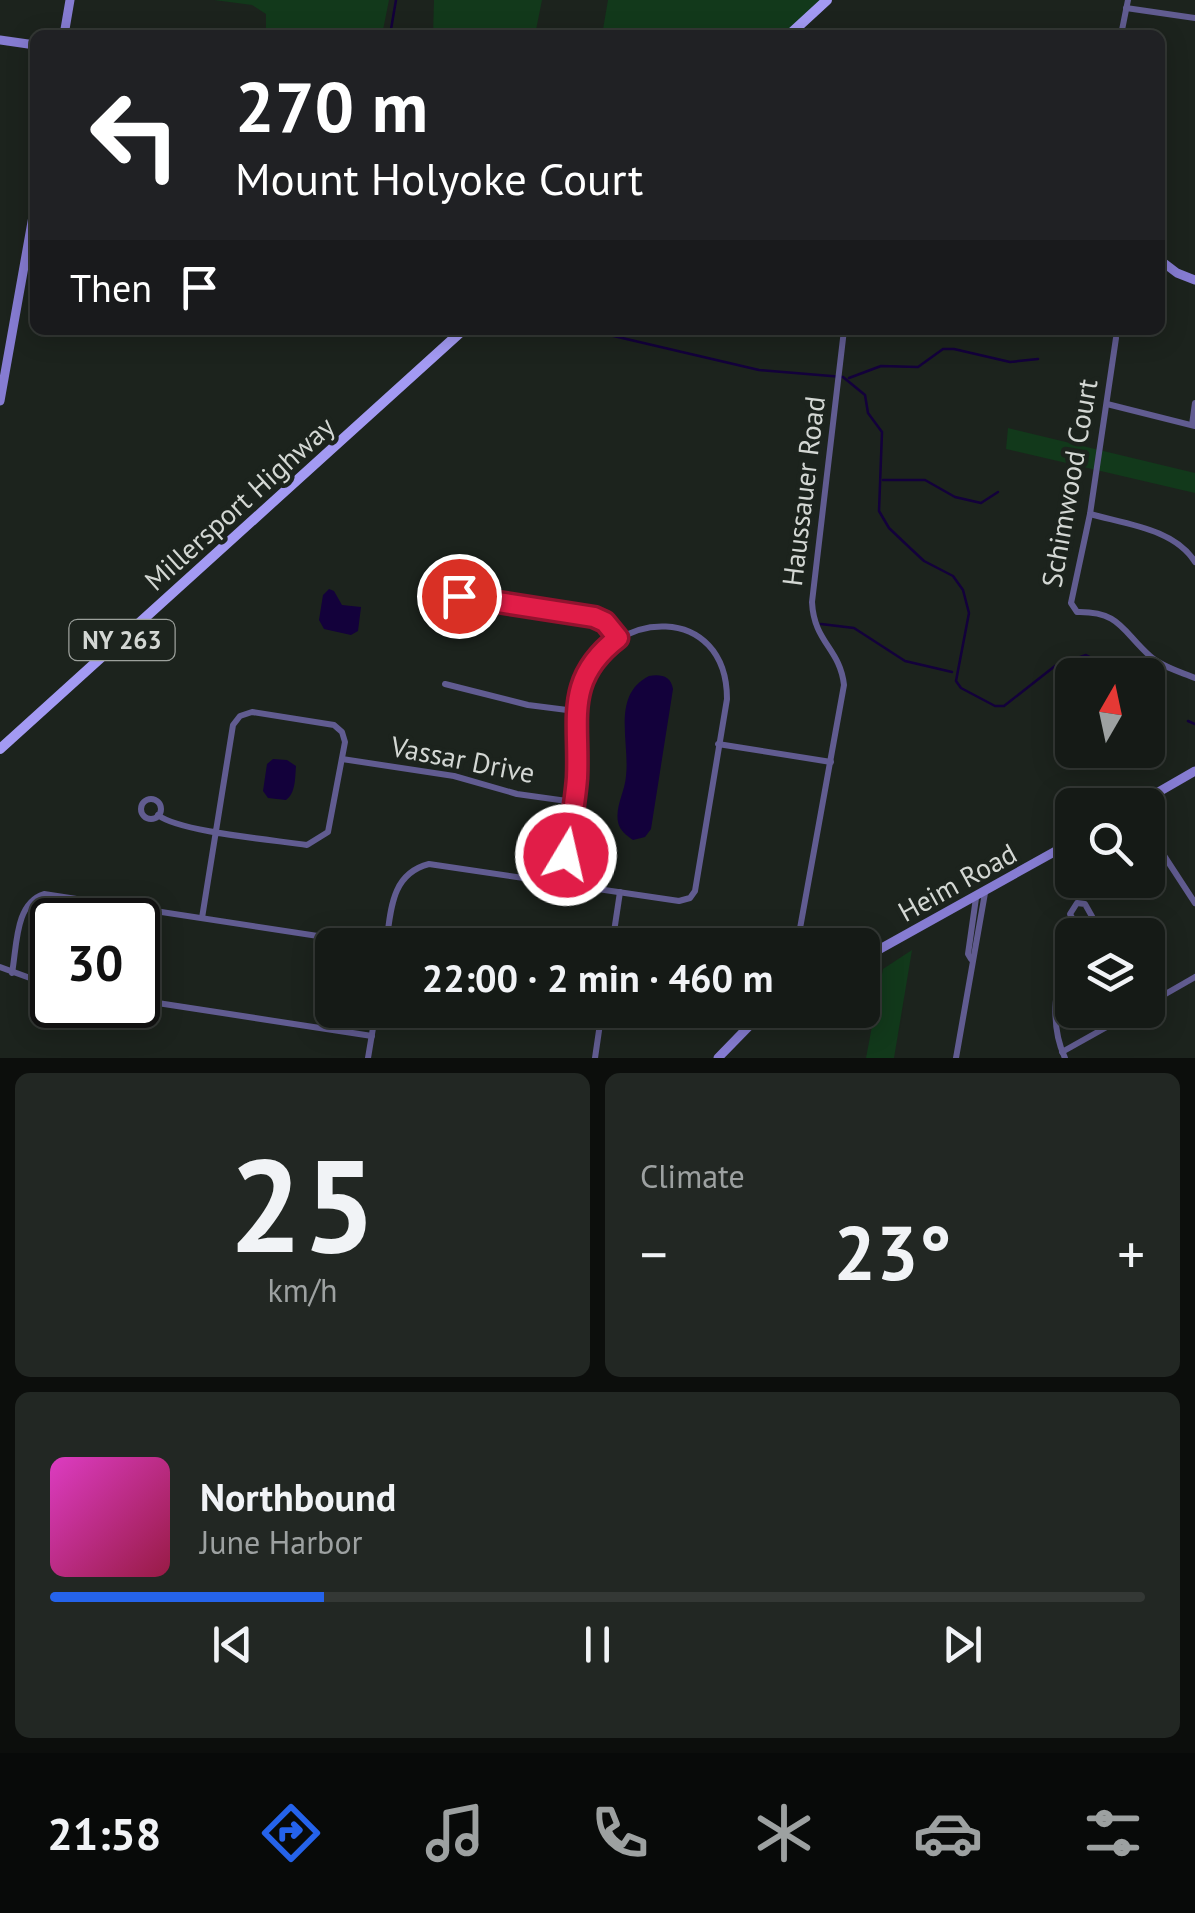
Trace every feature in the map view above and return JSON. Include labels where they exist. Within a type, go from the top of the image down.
[{"type":"main road","points":[[794,30],[827,0]]},
{"type":"main road","name":"Millersport Highway","points":[[0,749],[457,335]]},
{"type":"street","points":[[65,30],[70,0]]},
{"type":"street","points":[[1122,30],[1127,4],[1195,18]]},
{"type":"street","points":[[0,40],[30,44]]},
{"type":"street","points":[[0,401],[30,233]]},
{"type":"street","points":[[1165,264],[1195,280]]},
{"type":"street","name":"Haussauer Road","points":[[801,928],[844,685],[842,670],[815,628],[812,602],[843,335]]},
{"type":"street","name":"Schimwood Court","points":[[1116,338],[1072,607],[1077,612],[1102,613],[1117,620],[1150,657],[1195,678]]},
{"type":"street","points":[[1106,404],[1193,425],[1195,404]]},
{"type":"street","points":[[1090,514],[1168,538],[1184,548],[1195,562]]},
{"type":"street","points":[[459,596],[594,617],[605,622],[618,638]]},
{"type":"street","points":[[389,928],[393,899],[407,874],[429,864],[679,902],[693,898],[727,688],[720,662],[709,646],[688,630],[670,626],[618,638],[588,670],[575,710],[574,802],[562,882]]},
{"type":"street","points":[[445,684],[528,704],[575,710]]},
{"type":"street","points":[[158,815],[167,822],[216,830],[307,845],[321,840],[328,832],[345,742],[342,732],[334,725],[252,712],[240,716],[233,725],[216,830],[202,918]]},
{"type":"street","points":[[718,744],[831,762]]},
{"type":"street","name":"Vassar Drive","points":[[342,759],[454,776],[517,794],[574,802]]},
{"type":"street","points":[[1165,788],[1195,770]]},
{"type":"street","name":"Heim Road","points":[[880,949],[1055,852]]},
{"type":"street","points":[[1165,856],[1195,903]]},
{"type":"street","points":[[615,928],[620,892]]},
{"type":"street","points":[[12,973],[24,908],[38,895],[315,935]]},
{"type":"street","points":[[956,1058],[971,960],[968,954],[980,895]]},
{"type":"street","points":[[1077,902],[1085,904],[1094,920],[1094,929],[1084,935],[1070,914],[1077,902]]},
{"type":"street","points":[[0,967],[30,979]]},
{"type":"street","points":[[1165,995],[1195,978]]},
{"type":"street","points":[[160,1003],[372,1036]]},
{"type":"street","points":[[368,1058],[373,1028]]},
{"type":"street","points":[[595,1058],[599,1028]]},
{"type":"street","points":[[718,1058],[747,1028]]},
{"type":"street","points":[[1055,1028],[1063,1055],[1107,1028]]},
{"type":"green space","points":[[214,0],[389,0],[383,30],[266,30],[266,14],[252,5]]},
{"type":"green space","points":[[434,0],[542,0],[536,30],[433,30]]},
{"type":"green space","points":[[608,0],[827,0],[794,30],[603,30]]},
{"type":"green space","points":[[1008,428],[1195,473],[1195,493],[1006,449]]},
{"type":"green space","points":[[912,950],[894,1058],[866,1058],[872,1028],[880,1028],[883,969]]},
{"type":"shaded area","points":[[329,589],[342,605],[361,607],[358,631],[351,635],[324,629],[319,620],[323,595]]},
{"type":"shaded area","points":[[649,676],[665,677],[673,689],[651,829],[645,837],[633,840],[622,830],[617,816],[626,776],[626,707],[637,684]]},
{"type":"shaded area","points":[[273,759],[287,760],[296,766],[293,789],[286,800],[268,798],[263,791],[267,764]]},
{"type":"waterway","points":[[391,30],[396,0]]},
{"type":"waterway","points":[[609,335],[759,370],[843,377],[865,395],[868,413],[882,432],[879,511],[889,528],[909,547],[924,561],[953,576],[963,590],[969,613],[956,681],[961,688],[995,706],[1004,706],[1055,666]]},
{"type":"waterway","points":[[849,378],[881,366],[918,367],[943,349],[1010,362],[1038,359]]},
{"type":"waterway","points":[[883,480],[925,480],[955,497],[981,503],[998,492]]},
{"type":"waterway","points":[[821,624],[854,628],[905,661],[952,672]]},
{"type":"waterway","points":[[1078,658],[1092,658]]},
{"type":"waterway","points":[[1188,721],[1195,724]]},
{"type":"route","points":[[459,596],[594,617],[616,632],[618,638],[588,670],[576,701],[577,775],[566,855]]}]
